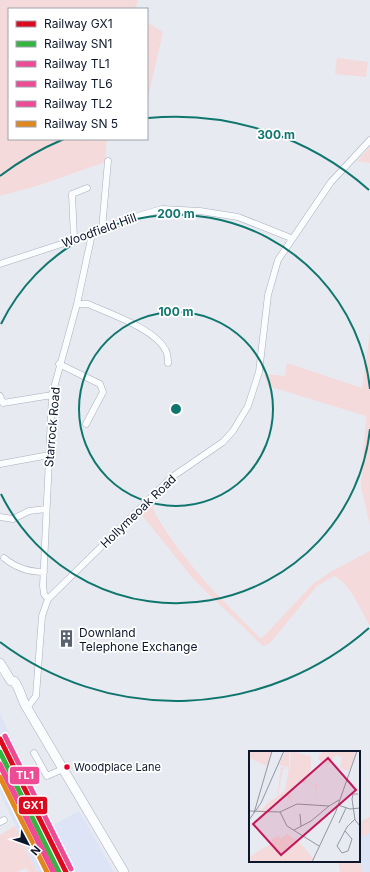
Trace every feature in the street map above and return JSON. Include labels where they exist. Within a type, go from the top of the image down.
[{"type":"highway","points":[[0,663],[3,674],[11,681],[14,681],[22,693],[21,698],[124,872]]},
{"type":"street","name":"Hollymeoak Road","points":[[27,708],[36,696],[42,616],[48,600],[172,477],[223,442],[233,431],[248,406],[260,372],[268,295],[278,260],[291,238],[332,182],[370,140]]},
{"type":"street","points":[[102,229],[108,162]]},
{"type":"street","points":[[74,239],[72,194],[87,188]]},
{"type":"street","name":"Woodfield Hill","points":[[0,264],[92,234],[131,218],[162,209],[200,211],[238,217],[291,238]]},
{"type":"street","name":"Starrock Road","points":[[48,600],[44,594],[44,572],[52,395],[59,364],[77,304],[92,234]]},
{"type":"street","points":[[77,304],[88,304],[151,334],[161,343],[167,352],[168,363]]},
{"type":"street","points":[[59,364],[100,384],[103,392],[86,424]]},
{"type":"street","points":[[103,392],[110,394]]},
{"type":"street","points":[[0,396],[3,403],[52,395]]},
{"type":"street","points":[[0,464],[49,455]]},
{"type":"street","points":[[0,518],[13,519],[29,511],[46,509]]},
{"type":"street","points":[[4,558],[24,570],[44,572]]},
{"type":"street","points":[[34,753],[47,776],[63,769]]},
{"type":"shaded area","points":[[0,0],[138,0],[135,8],[8,8],[8,140],[107,140],[105,162],[40,185],[0,196]]},
{"type":"shaded area","points":[[148,23],[163,32],[148,98]]},
{"type":"shaded area","points":[[337,58],[368,62],[366,77],[335,74]]},
{"type":"shaded area","points":[[370,147],[370,163],[357,161]]},
{"type":"shaded area","points":[[370,332],[370,526],[361,486],[366,416],[268,386],[264,374],[285,376],[287,363],[362,388]]},
{"type":"shaded area","points":[[152,504],[159,521],[187,560],[210,587],[261,639],[314,583],[332,571],[370,551],[370,626],[345,584],[334,576],[317,586],[270,643],[263,646],[194,580],[141,514]]},
{"type":"shaded area","points":[[0,713],[52,826],[79,811],[114,872],[37,872],[0,793]]},
{"type":"shaded area","points":[[370,817],[370,833],[360,838],[360,822]]},
{"type":"shaded area","points":[[15,826],[37,872],[29,872],[26,868],[16,872],[0,872],[0,835]]},
{"type":"shaded area","points":[[370,833],[370,872],[363,872],[359,862],[360,838]]},
{"type":"shaded area","points":[[338,862],[359,862],[363,872],[340,872]]},
{"type":"rail line","name":"TL1","points":[[5,736],[71,869]]},
{"type":"rail line","name":"GX1","points":[[0,739],[66,872]]},
{"type":"rail line","name":"SN1","points":[[0,752],[59,872]]},
{"type":"rail line","name":"TL2","points":[[0,764],[54,872]]},
{"type":"rail line","name":"TL6","points":[[0,766],[53,872]]},
{"type":"transit line","points":[[0,777],[47,872]]},
{"type":"place","name":"Downland Telephone Exchange","points":[[66,639]]},
{"type":"place","name":"Woodplace Lane","points":[[67,767]]}]
